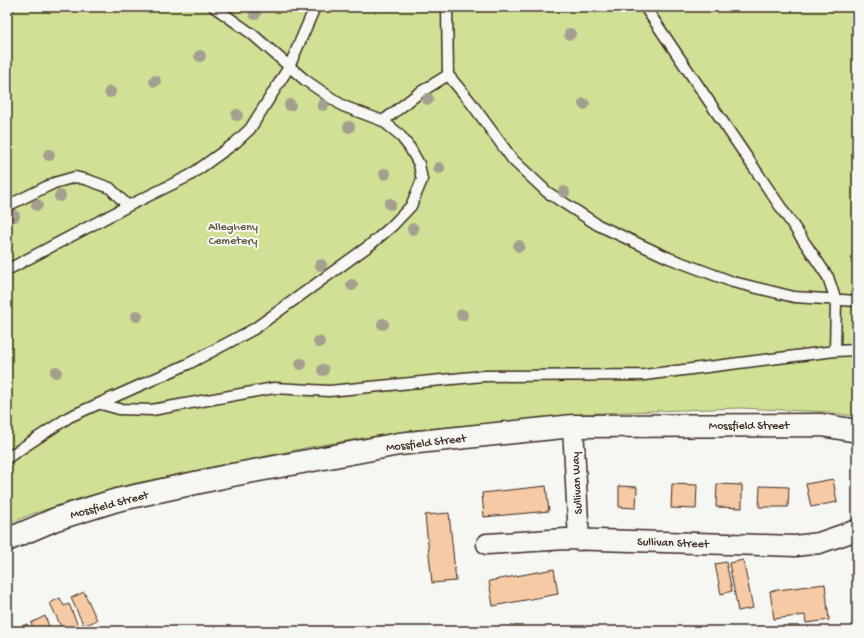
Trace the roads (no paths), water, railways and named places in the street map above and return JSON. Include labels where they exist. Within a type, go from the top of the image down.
[{"type":"street","name":"Mossfield Street","points":[[7,540],[56,519],[117,500],[232,475],[399,444],[573,426],[822,425],[857,431]]},
{"type":"street","name":"Sullivan Way","points":[[573,426],[579,540]]},
{"type":"street","name":"Sullivan Street","points":[[487,544],[566,539],[795,546],[820,543],[857,530]]},
{"type":"lane","points":[[7,458],[69,416],[101,404],[188,364],[254,329],[370,245],[392,226],[411,206],[422,180],[419,164],[410,148],[399,134],[383,121],[343,106],[289,67],[252,34],[214,7]]},
{"type":"lane","points":[[7,270],[128,206],[189,176],[235,144],[250,129],[289,67],[314,7]]},
{"type":"lane","points":[[447,7],[448,75],[469,100],[513,160],[547,192],[598,225],[669,258],[733,282],[794,297],[836,301],[857,301]]},
{"type":"lane","points":[[645,7],[828,277],[836,301],[835,351]]},
{"type":"lane","points":[[383,121],[419,93],[448,75]]},
{"type":"lane","points":[[7,206],[54,183],[74,178],[88,180],[110,188],[128,206]]},
{"type":"lane","points":[[101,404],[119,409],[152,410],[274,388],[329,391],[482,376],[644,375],[835,351],[857,350]]},
{"type":"park label","name":"Allegheny Cemetery","points":[[233,233]]}]
